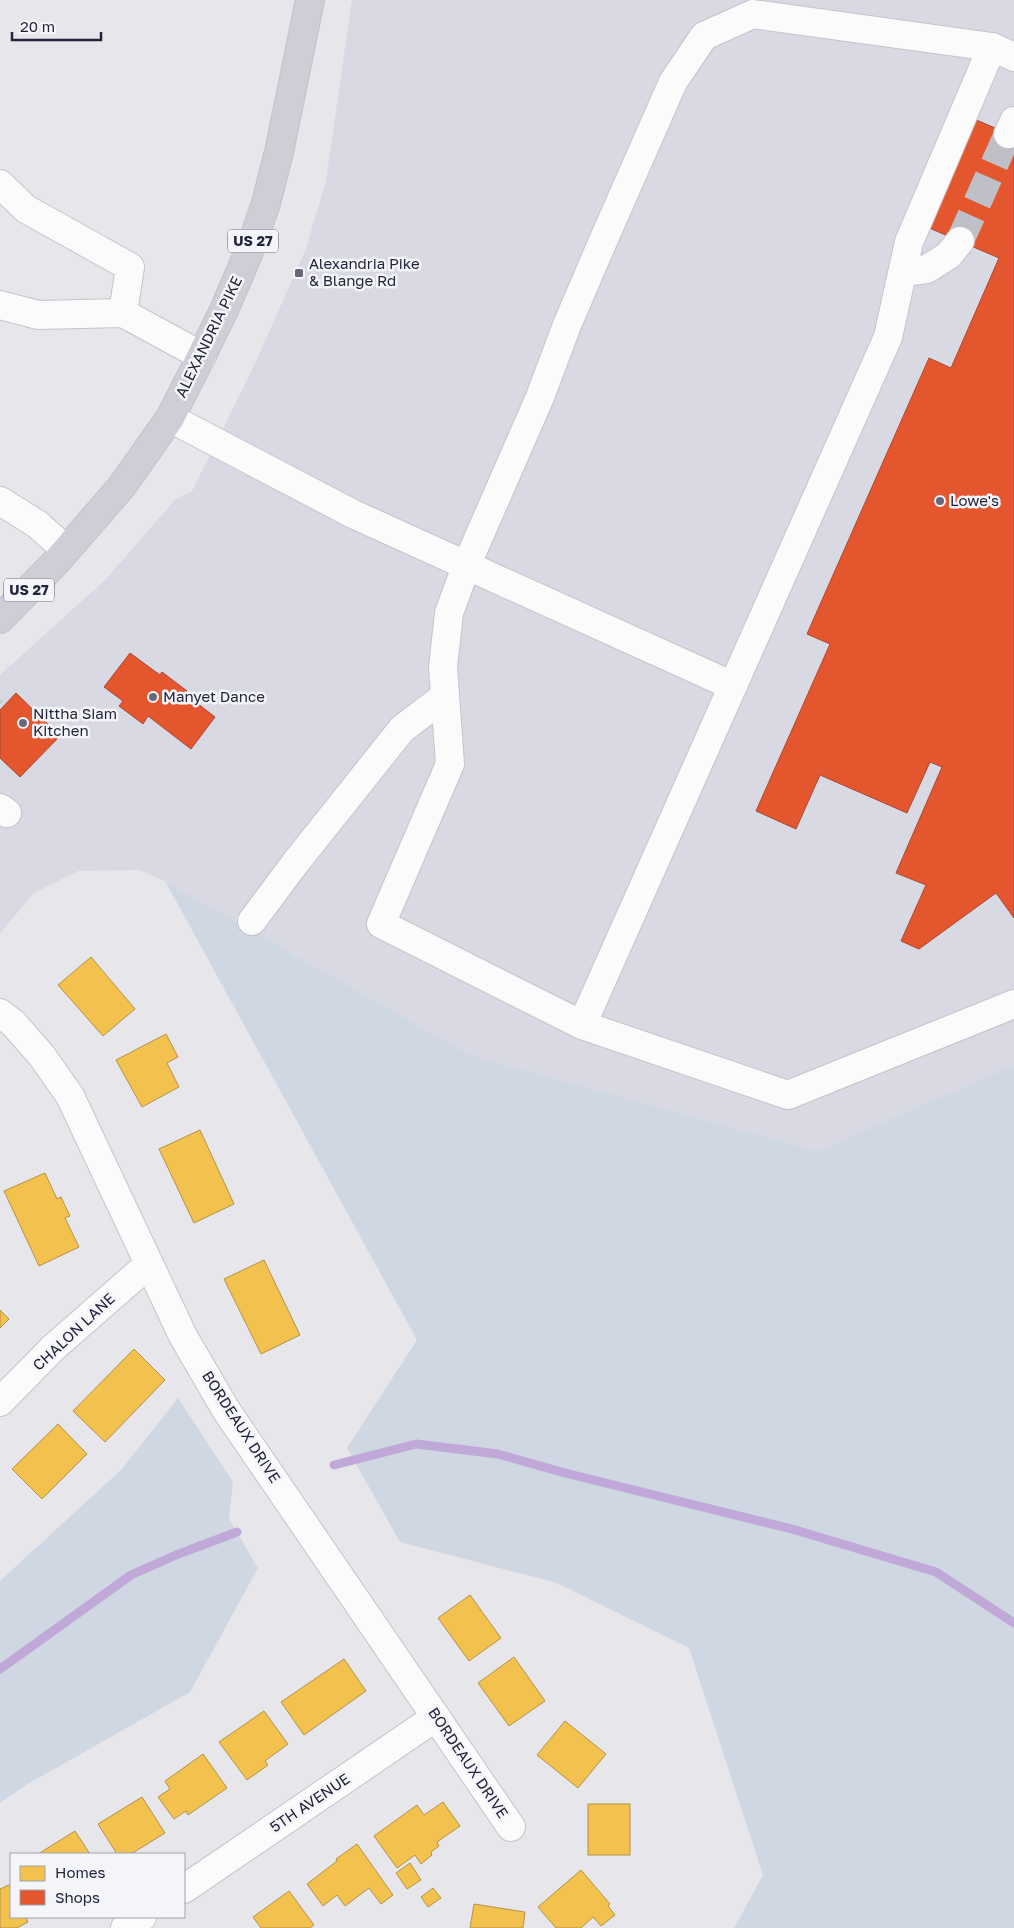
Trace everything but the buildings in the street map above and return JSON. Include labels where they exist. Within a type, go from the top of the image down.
[{"type":"main road","name":"ALEXANDRIA PIKE","points":[[0,619],[66,550],[122,486],[170,418],[202,356],[251,247],[266,203],[310,0]]},
{"type":"street","points":[[582,1025],[888,337],[909,242],[1003,52],[753,14],[704,36],[674,82],[588,275],[540,397],[467,564],[449,612],[442,665],[450,764],[381,924],[582,1025],[788,1095],[1014,1004]]},
{"type":"street","points":[[0,184],[26,209],[130,267],[123,314]]},
{"type":"street","points":[[903,272],[927,268],[949,255],[960,241]]},
{"type":"street","points":[[0,305],[38,315],[123,314],[202,356]]},
{"type":"street","points":[[170,418],[353,514],[733,686]]},
{"type":"street","points":[[0,501],[37,524],[66,550]]},
{"type":"street","points":[[252,920],[402,729],[444,697]]},
{"type":"street","name":"BORDEAUX DRIVE","points":[[5,1026],[42,1056],[70,1096],[184,1336],[226,1410],[511,1827]]},
{"type":"street","name":"CHALON LANE","points":[[0,1402],[53,1348],[149,1264]]},
{"type":"street","name":"5TH AVENUE","points":[[185,1887],[436,1717]]},
{"type":"street","points":[[125,1928],[140,1918]]},
{"type":"path","points":[[0,701],[5,705]]},
{"type":"shaded area","points":[[352,0],[1014,0],[1014,1065],[817,1151],[470,1055],[165,881],[140,870],[78,871],[34,893],[0,933],[0,675],[105,580],[175,500],[192,491],[253,368],[305,251],[326,181]]},
{"type":"shaded area","points":[[165,881],[470,1055],[817,1151],[1014,1065],[1014,1928],[734,1928],[763,1875],[689,1648],[557,1583],[400,1542],[347,1448],[417,1340]]},
{"type":"shaded area","points":[[178,1398],[233,1482],[229,1519],[258,1568],[190,1692],[26,1785],[0,1803],[0,1581],[122,1469]]},
{"type":"waterway","points":[[334,1465],[416,1444],[498,1454],[565,1473],[792,1529],[936,1572],[1014,1623]]},
{"type":"waterway","points":[[0,1669],[131,1575],[176,1555],[237,1532]]},
{"type":"tunnel","points":[[960,241],[1008,134]]},
{"type":"place","name":"Alexandria Pike & Blange Rd","points":[[299,273]]},
{"type":"place","name":"Lowe's","points":[[940,501]]},
{"type":"place","name":"Manyet Dance","points":[[153,697]]},
{"type":"place","name":"Nittha Siam Kitchen","points":[[23,723]]}]
